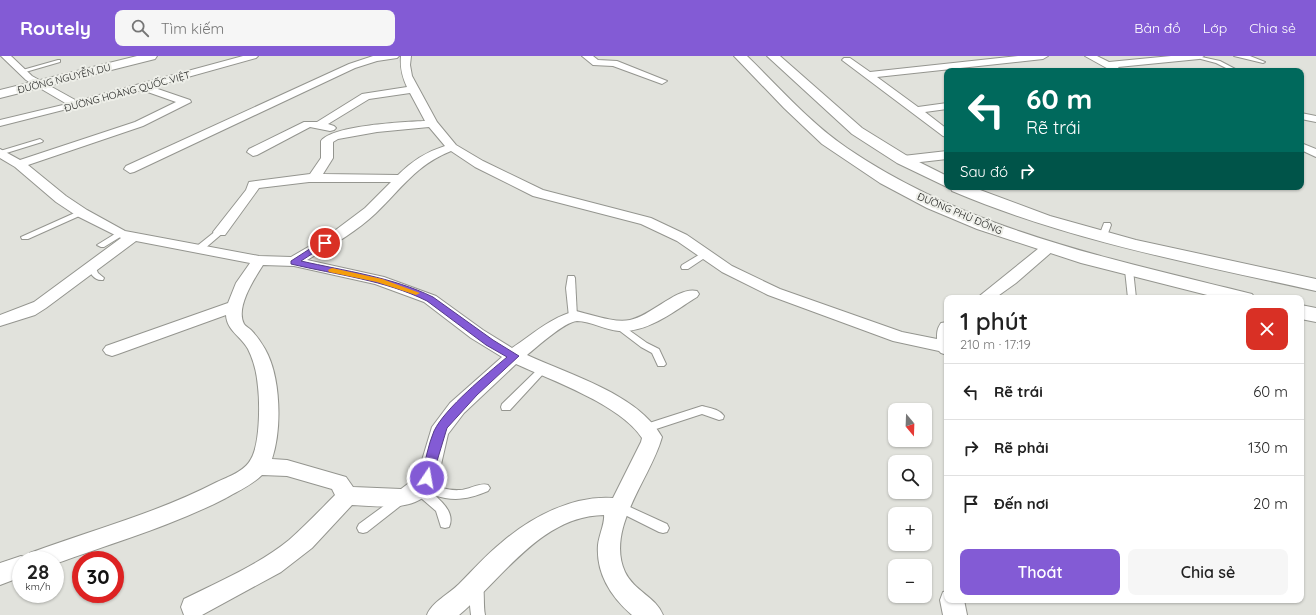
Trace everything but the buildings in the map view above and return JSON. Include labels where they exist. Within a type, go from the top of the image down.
[{"type":"main road","name":"ĐƯỜNG NGUYỄN DU","points":[[0,94],[151,56]]},
{"type":"main road","name":"ĐƯỜNG PHÙ ĐỔNG","points":[[740,56],[789,104],[841,151],[899,186],[935,204],[983,225],[1049,247],[1128,270],[1232,295]]},
{"type":"main road","name":"ĐƯỜNG PHÙ ĐỔNG","points":[[773,56],[857,131],[903,160],[943,178]]},
{"type":"main road","points":[[789,104],[821,99]]},
{"type":"main road","name":"ĐƯỜNG PHÙ ĐỔNG","points":[[966,190],[1042,218],[1105,230],[1316,286]]},
{"type":"main road","points":[[1304,313],[1316,315]]},
{"type":"street","points":[[6,56],[40,85],[76,105]]},
{"type":"street","name":"ĐƯỜNG HOÀNG QUỐC VIỆT","points":[[0,123],[76,105],[253,56]]},
{"type":"street","points":[[130,170],[352,66],[376,58],[394,56]]},
{"type":"street","points":[[406,56],[405,65],[407,76],[432,124],[452,147],[479,164],[538,194],[646,221],[682,238],[727,269],[774,292],[899,337],[944,347]]},
{"type":"street","points":[[587,56],[596,63],[614,63],[662,81]]},
{"type":"street","points":[[868,75],[1043,56]]},
{"type":"street","points":[[1090,56],[1113,68]]},
{"type":"street","points":[[1107,65],[1199,56]]},
{"type":"street","points":[[847,60],[944,132]]},
{"type":"street","points":[[19,164],[139,124],[162,111],[186,102],[143,87]]},
{"type":"street","points":[[320,125],[338,112],[366,96],[414,89]]},
{"type":"street","points":[[916,110],[944,107]]},
{"type":"street","points":[[1304,117],[1316,119]]},
{"type":"street","points":[[253,152],[306,124],[320,125],[341,134]]},
{"type":"street","points":[[315,176],[327,158],[327,141],[341,134],[432,124]]},
{"type":"street","points":[[294,262],[334,238],[370,211],[414,166],[433,154],[452,147]]},
{"type":"street","points":[[1304,147],[1316,153]]},
{"type":"street","points":[[0,153],[19,164],[61,199],[82,213],[127,235],[259,260],[294,262],[379,280],[419,294],[430,299],[489,342],[542,370],[606,399],[634,416],[648,428],[652,437],[651,442],[618,507],[614,518],[611,543],[613,573],[619,585],[626,594],[651,615]]},
{"type":"street","points":[[903,160],[944,155]]},
{"type":"street","points":[[220,232],[252,191],[254,185],[293,177],[315,176],[401,179]]},
{"type":"street","points":[[0,321],[29,311],[96,272],[127,235]]},
{"type":"street","points":[[989,295],[1011,280],[1049,247]]},
{"type":"street","points":[[63,551],[198,503],[240,480],[258,467],[263,454],[266,436],[268,383],[258,350],[247,333],[236,326],[235,306],[238,294],[259,260]]},
{"type":"street","points":[[194,606],[270,566],[296,547],[318,528],[347,496],[415,491],[427,478],[439,432],[443,425],[473,393],[514,356],[561,321],[573,317],[585,317],[619,326],[632,325],[648,320],[691,294]]},
{"type":"street","points":[[112,350],[235,306]]},
{"type":"street","points":[[258,467],[287,468],[339,483],[347,496]]},
{"type":"street","points":[[439,615],[465,596],[510,548],[548,524],[577,511],[591,507],[618,507]]},
{"type":"street","points":[[0,574],[12,569]]},
{"type":"street","points":[[953,603],[955,615]]},
{"type":"lane","points":[[1199,56],[1218,62],[1230,68]]},
{"type":"lane","points":[[1236,56],[1248,57],[1263,62]]},
{"type":"lane","points":[[22,71],[58,61]]},
{"type":"lane","points":[[0,153],[40,141]]},
{"type":"lane","points":[[25,237],[82,213]]},
{"type":"lane","points":[[200,248],[220,232]]},
{"type":"lane","points":[[101,245],[127,235]]},
{"type":"lane","points":[[685,267],[705,255]]},
{"type":"lane","points":[[1128,270],[1132,295]]},
{"type":"lane","points":[[571,278],[570,286],[573,302],[573,317]]},
{"type":"lane","points":[[619,326],[644,346],[656,351],[661,364]]},
{"type":"lane","points":[[506,407],[542,370]]},
{"type":"lane","points":[[648,428],[702,410],[719,416]]},
{"type":"lane","points":[[363,528],[415,491],[455,496],[465,495],[484,488]]},
{"type":"lane","points":[[415,491],[442,510],[446,519],[445,523]]},
{"type":"lane","points":[[618,507],[663,528]]},
{"type":"lane","points":[[478,582],[476,603],[478,615]]},
{"type":"slow traffic","points":[[332,270],[379,280],[416,293]]},
{"type":"route","points":[[325,243],[294,262],[379,280],[419,294],[430,299],[489,342],[514,356],[473,393],[443,425],[439,432],[427,478]]}]
